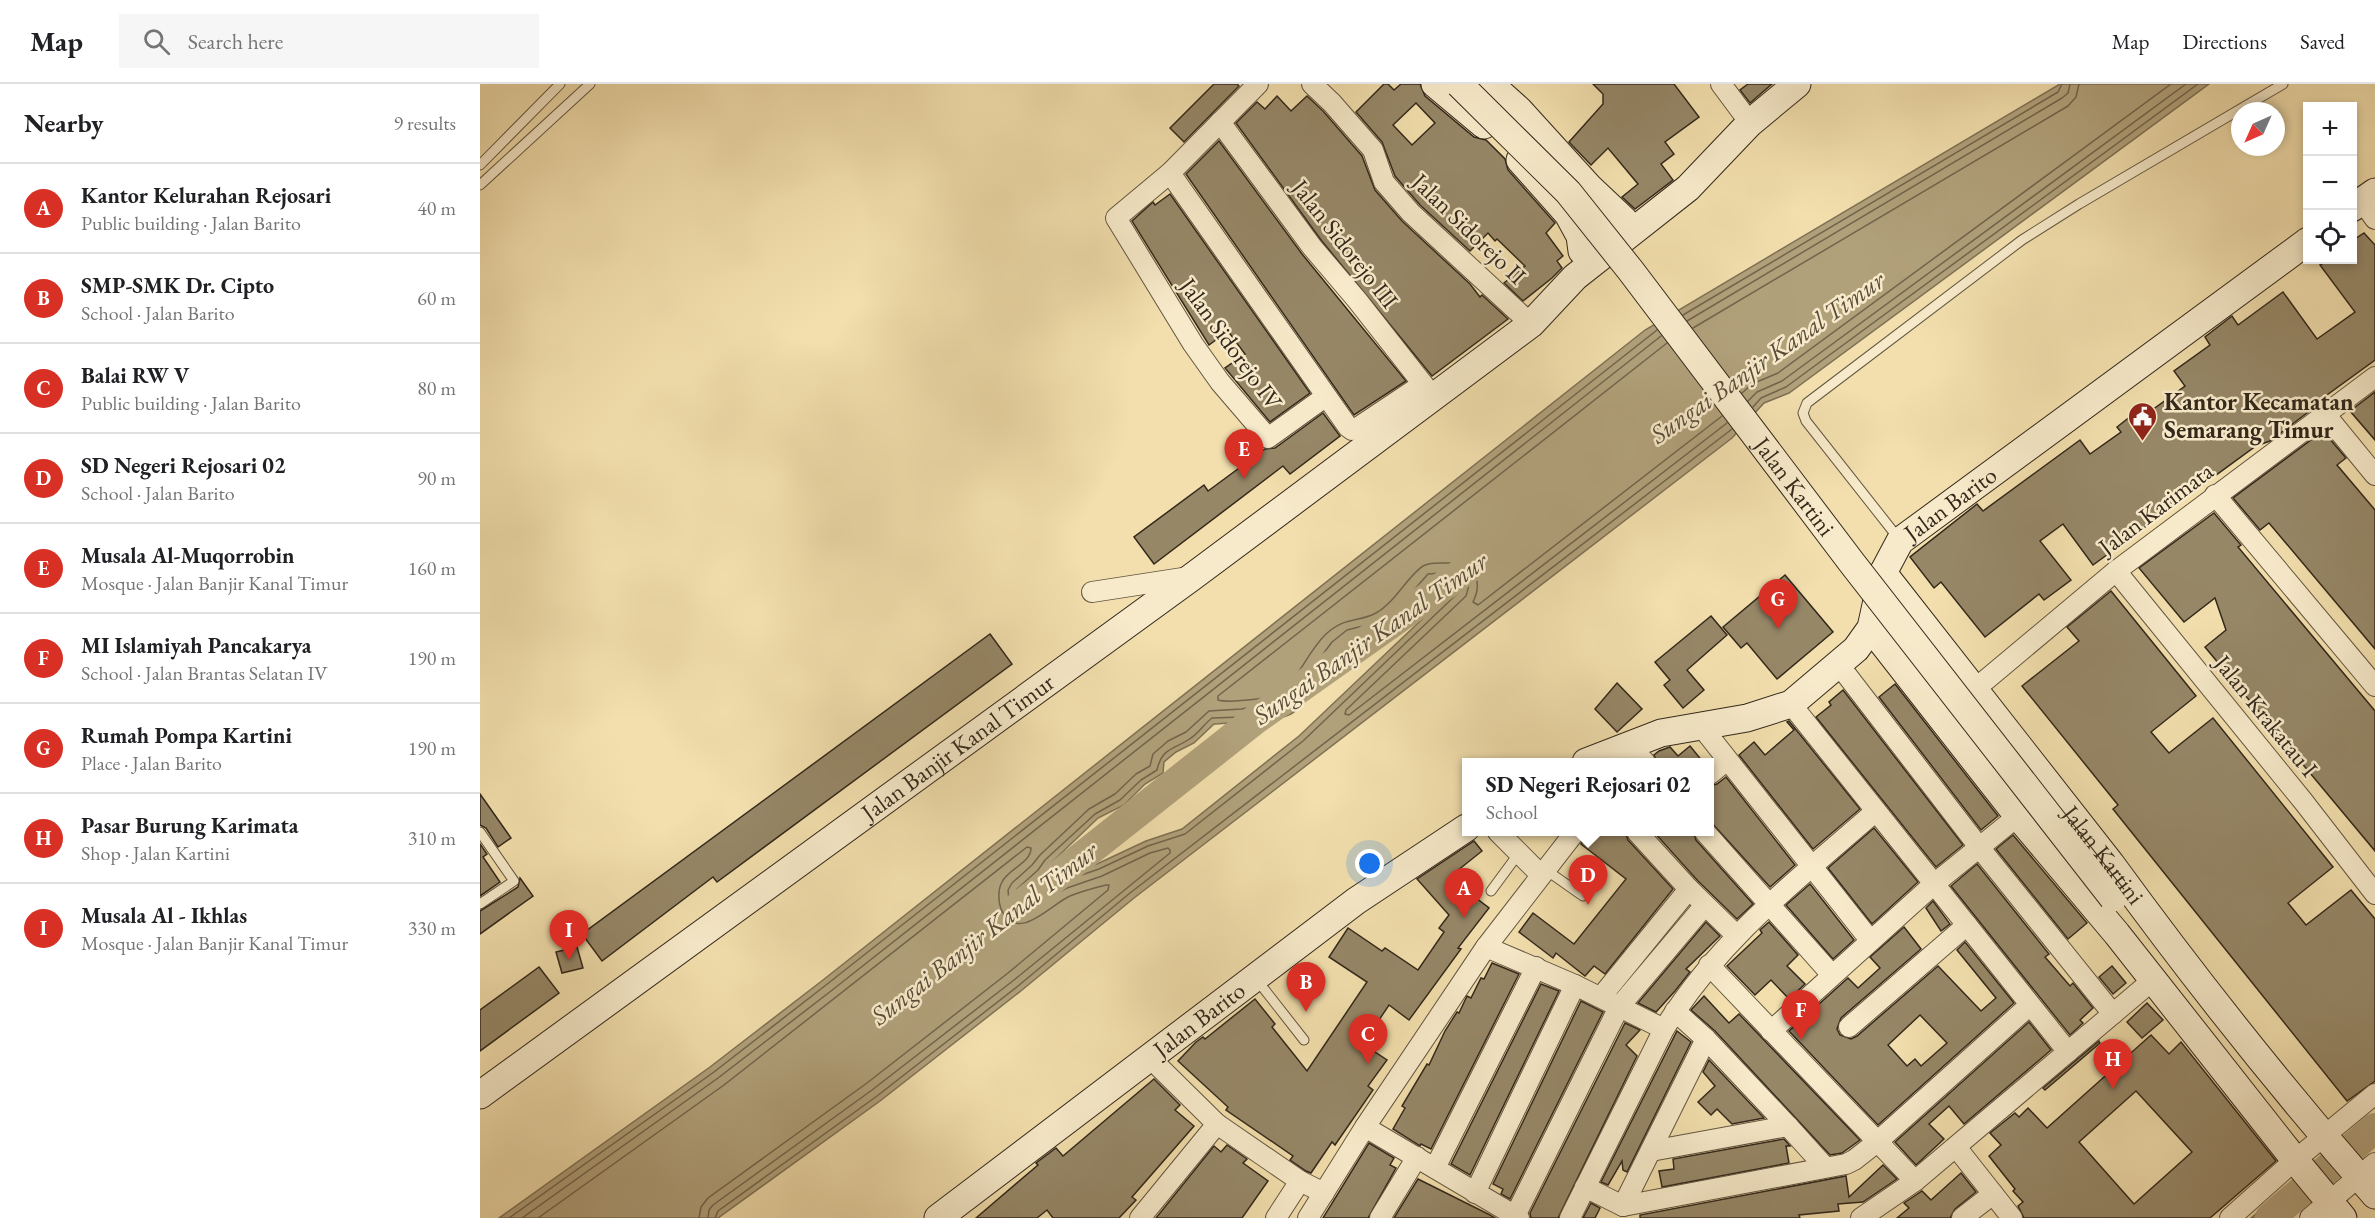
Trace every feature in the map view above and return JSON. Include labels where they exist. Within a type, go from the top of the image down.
[{"type":"street","points":[[1170,173],[1258,84]]},
{"type":"street","name":"Jalan Sidorejo II","points":[[1312,84],[1373,150],[1384,182],[1411,213],[1531,324]]},
{"type":"street","points":[[1435,84],[1463,106],[1524,163],[1568,214],[1580,236],[1582,251],[1575,277]]},
{"type":"street","name":"Jalan Kartini","points":[[1459,84],[1568,192],[1617,253],[1852,563],[2114,900],[2146,913]]},
{"type":"street","points":[[1490,84],[1520,110],[1589,187],[1635,221]]},
{"type":"street","points":[[1721,84],[1750,123]]},
{"type":"street","points":[[1582,251],[1688,188],[1750,123],[1797,84]]},
{"type":"street","name":"Jalan Sidorejo III","points":[[1220,122],[1312,247],[1357,300],[1427,390]]},
{"type":"street","name":"Jalan Sidorejo IV","points":[[1325,396],[1268,438],[1220,382],[1193,344],[1116,218],[1170,173],[1325,396],[1352,430],[1427,390]]},
{"type":"street","name":"Jalan Banjir Kanal Timur","points":[[480,1095],[1192,577],[1427,390],[1531,324],[1575,277],[1635,221]]},
{"type":"street","name":"Jalan Barito","points":[[1615,758],[1636,755],[1661,732],[1747,718],[1791,704],[1856,649],[1871,628],[1883,573],[1900,541],[2303,244]]},
{"type":"street","name":"Jalan Karimata","points":[[1975,689],[2116,571],[2375,377]]},
{"type":"street","points":[[2325,414],[2375,475]]},
{"type":"street","points":[[2215,495],[2375,686]]},
{"type":"street","name":"Jalan Krakatau I","points":[[2116,571],[2303,801],[2375,894]]},
{"type":"street","name":"Jalan Kartini","points":[[1883,573],[2111,864],[2146,913],[2353,1165]]},
{"type":"street","points":[[1092,592],[1192,577]]},
{"type":"street","name":"Jalan Kartini","points":[[1871,628],[2019,816],[2117,934],[2318,1194]]},
{"type":"street","points":[[1839,665],[1979,847],[2113,1014]]},
{"type":"street","points":[[1791,704],[2068,1052]]},
{"type":"street","points":[[1701,726],[1870,940]]},
{"type":"street","points":[[1714,771],[1728,760]]},
{"type":"street","points":[[1570,1218],[1664,1029],[1709,965],[1768,903],[1876,811]]},
{"type":"street","points":[[1771,1031],[1934,884],[2019,816]]},
{"type":"street","name":"Jalan Barito","points":[[938,1218],[1356,901],[1462,831]]},
{"type":"street","points":[[1503,836],[1519,854],[1544,872]]},
{"type":"street","points":[[1308,1218],[1365,1127],[1486,947],[1571,836]]},
{"type":"street","points":[[1641,836],[1689,889],[1736,935]]},
{"type":"street","points":[[1709,836],[1832,975]]},
{"type":"street","points":[[1601,997],[1689,889]]},
{"type":"street","name":"Jalan Kartini","points":[[2114,900],[2117,934]]},
{"type":"street","points":[[1365,1127],[1517,1217],[1619,1006],[1705,905]]},
{"type":"street","points":[[1850,1027],[1967,925]]},
{"type":"street","points":[[1486,947],[1536,967],[1664,1029]]},
{"type":"street","points":[[1709,965],[1915,1181]]},
{"type":"street","points":[[1435,1168],[1536,967]]},
{"type":"street","points":[[1861,1218],[1915,1181],[2153,980]]},
{"type":"street","points":[[1475,1192],[1575,985]]},
{"type":"street","points":[[1586,1188],[1623,1206],[1854,1160],[2030,1005]]},
{"type":"street","points":[[1675,1011],[1706,1039],[1825,1167]]},
{"type":"street","points":[[1623,1206],[1706,1039]]},
{"type":"street","points":[[1150,1058],[1217,1124],[1300,1181],[1324,1193]]},
{"type":"street","points":[[2230,1218],[2318,1194],[2353,1165],[2375,1094]]},
{"type":"street","points":[[1140,1218],[1217,1124]]},
{"type":"street","points":[[1651,1151],[1788,1126]]},
{"type":"street","points":[[1956,1147],[2012,1218]]},
{"type":"street","points":[[1380,1218],[1417,1157]]},
{"type":"street","points":[[2318,1194],[2353,1165]]},
{"type":"street","points":[[1276,1218],[1300,1181]]},
{"type":"street","points":[[1962,1218],[1993,1194]]},
{"type":"lane","points":[[480,165],[560,84]]},
{"type":"lane","points":[[480,185],[590,84]]},
{"type":"lane","points":[[1900,541],[1806,421],[1803,413],[1807,403],[2022,240],[2283,84]]},
{"type":"lane","points":[[480,832],[514,881],[480,904]]},
{"type":"lane","points":[[1491,891],[1519,854]]},
{"type":"lane","points":[[1544,872],[1583,896]]},
{"type":"lane","points":[[1255,978],[1304,1040]]},
{"type":"water","points":[[2060,84],[2209,84],[1789,393],[1764,403],[1732,438],[1134,898],[1022,990],[880,1101],[718,1218],[499,1218],[710,1067],[823,980],[1645,330]],"holes":[[[1434,586],[1457,586],[1299,736],[1182,829],[1146,841],[1097,864],[1061,875],[1039,887],[1022,902],[1022,892],[1098,818],[1124,805],[1145,784],[1163,773],[1164,762],[1176,752],[1194,743],[1214,724],[1266,720],[1291,714],[1306,700],[1329,665],[1343,650],[1392,630],[1412,613]]]},
{"type":"water","points":[[2286,1190],[2297,1204],[2282,1218],[2251,1218]]},
{"type":"building","points":[[1214,84],[1237,84],[1239,86],[1184,142],[1170,128]]},
{"type":"building","points":[[1384,84],[1388,84],[1394,90],[1401,84],[1420,84],[1425,96],[1474,137],[1486,140],[1505,159],[1508,170],[1555,223],[1546,233],[1563,256],[1557,261],[1562,268],[1523,301],[1504,283],[1525,266],[1488,233],[1470,251],[1420,205],[1395,176],[1382,142],[1356,112]],"holes":[[[1416,103],[1435,123],[1412,145],[1393,125]]]},
{"type":"building","points":[[1593,84],[1674,84],[1699,117],[1665,142],[1674,154],[1661,164],[1673,180],[1635,209],[1622,197],[1638,184],[1608,148],[1591,165],[1569,142],[1603,104],[1603,94]]},
{"type":"building","points":[[1748,84],[1772,84],[1750,103],[1740,90]]},
{"type":"building","points":[[1277,96],[1291,111],[1307,96],[1323,111],[1362,156],[1375,190],[1402,221],[1470,284],[1480,297],[1482,295],[1508,319],[1432,376],[1321,240],[1236,123],[1257,102],[1265,109]]},
{"type":"building","points":[[1219,141],[1302,254],[1406,381],[1354,415],[1186,174]]},
{"type":"building","points":[[1170,194],[1310,393],[1270,422],[1225,368],[1245,354],[1228,331],[1209,345],[1132,221],[1153,202],[1155,205]]},
{"type":"building","points":[[2364,233],[2375,245],[2375,360],[2309,408],[2311,410],[2270,441],[2256,446],[2093,565],[2063,524],[2040,541],[2071,580],[2044,600],[2039,594],[1985,637],[1941,582],[1934,588],[1910,557],[1977,504],[1983,511],[2080,440],[2090,454],[2121,432],[2117,427],[2136,412],[2141,418],[2185,386],[2174,371],[2210,345],[2205,337],[2232,316],[2238,325],[2283,292],[2317,339],[2355,312],[2320,265],[2357,264],[2357,238]]},
{"type":"building","points":[[2375,392],[2375,440],[2350,411]]},
{"type":"building","points":[[1323,413],[1340,436],[1290,474],[1283,466],[1154,564],[1134,537],[1204,485],[1208,491],[1265,449],[1275,448]]},
{"type":"building","points":[[2323,431],[2346,458],[2337,465],[2375,510],[2375,649],[2269,523],[2260,530],[2233,498]]},
{"type":"building","points":[[2214,513],[2241,545],[2238,547],[2375,711],[2375,851],[2205,647],[2226,630],[2215,598],[2184,622],[2139,568]]},
{"type":"building","points":[[1785,575],[1833,632],[1777,679],[1747,643],[1741,648],[1723,627]]},
{"type":"building","points":[[2111,591],[2196,696],[2151,732],[2169,753],[2213,718],[2333,867],[2288,903],[2306,925],[2351,890],[2375,919],[2375,1081],[2347,1101],[2113,809],[2118,805],[2022,686],[2079,641],[2067,627]]},
{"type":"building","points":[[1711,616],[1727,635],[1687,670],[1704,690],[1683,708],[1664,685],[1670,680],[1655,662]]},
{"type":"building","points":[[990,634],[1012,664],[717,882],[713,877],[602,961],[582,934]]},
{"type":"building","points":[[1617,683],[1642,709],[1617,732],[1595,709]]},
{"type":"building","points":[[1895,684],[1998,816],[1981,830],[1879,697]]},
{"type":"building","points":[[1843,690],[1963,845],[1936,867],[1816,717],[1831,705],[1829,702]]},
{"type":"building","points":[[1789,721],[1860,809],[1813,849],[1739,755],[1754,742],[1765,755],[1794,730],[1787,722]]},
{"type":"building","points":[[1690,746],[1700,758],[1655,758],[1654,755],[1670,747],[1678,756]]},
{"type":"building","points":[[1726,777],[1795,865],[1770,887],[1714,825],[1714,785]]},
{"type":"building","points":[[480,794],[511,838],[498,847],[486,828],[480,825]]},
{"type":"building","points":[[1874,828],[1918,882],[1872,924],[1828,868]]},
{"type":"building","points":[[2013,835],[2087,923],[2068,939],[1996,849]]},
{"type":"building","points":[[1586,836],[1627,836],[1673,889],[1605,974],[1594,966],[1585,976],[1556,953],[1553,958],[1519,932],[1533,913],[1574,944],[1626,879],[1581,844]]},
{"type":"building","points":[[1658,836],[1695,836],[1753,904],[1737,919],[1698,881]]},
{"type":"building","points":[[1474,841],[1482,851],[1457,871],[1469,881],[1463,888],[1489,908],[1458,948],[1461,949],[1409,1020],[1389,1005],[1363,1044],[1387,1060],[1368,1086],[1373,1090],[1335,1145],[1332,1142],[1311,1173],[1306,1171],[1290,1160],[1293,1156],[1226,1110],[1228,1107],[1178,1061],[1196,1042],[1203,1037],[1205,1039],[1255,999],[1275,1024],[1272,1027],[1307,1071],[1367,982],[1329,957],[1348,928],[1382,951],[1385,948],[1418,970],[1444,932],[1439,928],[1449,915],[1417,879]]},
{"type":"building","points":[[480,844],[487,854],[483,857],[500,882],[480,896]]},
{"type":"building","points":[[1977,864],[2049,954],[2045,957],[2070,986],[2073,983],[2093,1008],[2080,1020],[2083,1023],[2070,1035],[1951,886]]},
{"type":"building","points":[[520,878],[533,896],[480,934],[480,911],[518,887]]},
{"type":"building","points":[[1810,884],[1854,940],[1833,959],[1786,905]]},
{"type":"building","points":[[1933,901],[1950,924],[1941,931],[1926,908]]},
{"type":"building","points":[[1706,922],[1720,936],[1686,969],[1690,972],[1675,991],[1656,1012],[1638,1003]]},
{"type":"building","points":[[1769,922],[1798,955],[1787,966],[1805,984],[1789,999],[1771,980],[1755,995],[1727,966],[1762,933],[1760,930]]},
{"type":"building","points":[[1904,927],[1921,949],[1841,1018],[1837,1029],[1840,1035],[1851,1039],[1938,966],[1981,1011],[1996,998],[1957,950],[1965,942],[2014,1003],[1878,1125],[1789,1031],[1848,978],[1858,988],[1880,968],[1870,957]],"holes":[[[1920,1015],[1947,1043],[1921,1066],[1915,1059],[1907,1066],[1888,1045]]]},
{"type":"building","points":[[577,947],[583,968],[562,973],[556,952]]},
{"type":"building","points":[[1492,963],[1519,974],[1431,1149],[1421,1144],[1420,1146],[1393,1129],[1405,1108],[1402,1106],[1427,1064],[1429,1065],[1445,1031],[1457,1012],[1459,1013],[1467,996],[1471,998]]},
{"type":"building","points":[[2112,966],[2126,983],[2113,994],[2099,977]]},
{"type":"building","points":[[539,967],[559,993],[480,1051],[480,1010]]},
{"type":"building","points":[[1541,984],[1559,991],[1470,1175],[1451,1164]]},
{"type":"building","points":[[1704,996],[1729,1023],[1739,1014],[1860,1140],[1842,1153],[1830,1155],[1715,1031],[1691,1010]]},
{"type":"building","points":[[1581,1001],[1603,1012],[1510,1199],[1501,1194],[1503,1189],[1493,1184]]},
{"type":"building","points":[[2147,1003],[2163,1020],[2142,1038],[2127,1022]]},
{"type":"building","points":[[2029,1022],[2051,1050],[1964,1124],[1949,1106],[1929,1124],[1944,1139],[1916,1165],[1895,1142]]},
{"type":"building","points":[[1625,1023],[1640,1030],[1626,1045],[1637,1056],[1558,1218],[1531,1218],[1530,1213]]},
{"type":"building","points":[[1677,1031],[1691,1042],[1627,1172],[1623,1170],[1622,1161],[1608,1185],[1601,1182]]},
{"type":"building","points":[[2151,1035],[2169,1054],[2181,1042],[2276,1161],[2210,1218],[2024,1218],[2018,1206],[2023,1202],[1989,1156],[2001,1145],[1990,1133],[2015,1113],[2019,1117],[2028,1108],[2047,1128]],"holes":[[[2136,1091],[2192,1152],[2134,1204],[2079,1142]]]},
{"type":"building","points":[[2099,1041],[2100,1043],[2045,1090],[2043,1088]]},
{"type":"building","points":[[1709,1060],[1764,1118],[1732,1124],[1717,1109],[1711,1115],[1698,1102],[1715,1086],[1703,1072]]},
{"type":"building","points":[[1154,1079],[1180,1105],[1175,1110],[1194,1126],[1132,1197],[1136,1200],[1119,1218],[1053,1218],[1047,1210],[1037,1218],[976,1218],[1038,1165],[1036,1163],[1056,1148],[1063,1156]]},
{"type":"building","points":[[1784,1139],[1790,1146],[1786,1146],[1789,1163],[1662,1187],[1659,1171],[1674,1169],[1673,1159]]},
{"type":"building","points":[[1369,1143],[1394,1158],[1390,1165],[1396,1168],[1368,1218],[1323,1218]]},
{"type":"building","points":[[1227,1145],[1247,1159],[1243,1163],[1268,1181],[1242,1218],[1156,1218],[1214,1146],[1221,1152]]},
{"type":"building","points":[[1883,1165],[1897,1179],[1863,1202],[1838,1204],[1839,1211],[1799,1215],[1800,1218],[1640,1218],[1640,1215],[1846,1176],[1849,1197]]},
{"type":"building","points":[[1961,1173],[1976,1192],[1955,1209],[1950,1218],[1897,1218],[1909,1208],[1904,1203],[1922,1191],[1931,1200]]},
{"type":"building","points":[[1418,1179],[1490,1215],[1495,1218],[1394,1218]]},
{"type":"building","points":[[1591,1203],[1600,1208],[1595,1218],[1583,1218]]},
{"type":"waterway","name":"Sungai Banjir Kanal Timur","points":[[1018,907],[1256,719],[1476,563]]},
{"type":"waterway","points":[[2270,1218],[2375,1128]]},
{"type":"place","name":"Kantor Kecamatan Semarang Timur","points":[[2143,442]]},
{"type":"place","name":"Musala Al-Muqorrobin","points":[[1244,479]]},
{"type":"place","name":"Rumah Pompa Kartini","points":[[1778,629]]},
{"type":"place","name":"SD Negeri Rejosari 02","points":[[1588,905]]},
{"type":"place","name":"Kantor Kelurahan Rejosari","points":[[1464,918]]},
{"type":"place","name":"Musala Al - Ikhlas","points":[[569,960]]},
{"type":"place","name":"SMP-SMK Dr. Cipto","points":[[1306,1012]]},
{"type":"place","name":"MI Islamiyah Pancakarya","points":[[1801,1040]]},
{"type":"place","name":"Balai RW V","points":[[1368,1064]]},
{"type":"place","name":"Pasar Burung Karimata","points":[[2113,1089]]}]
